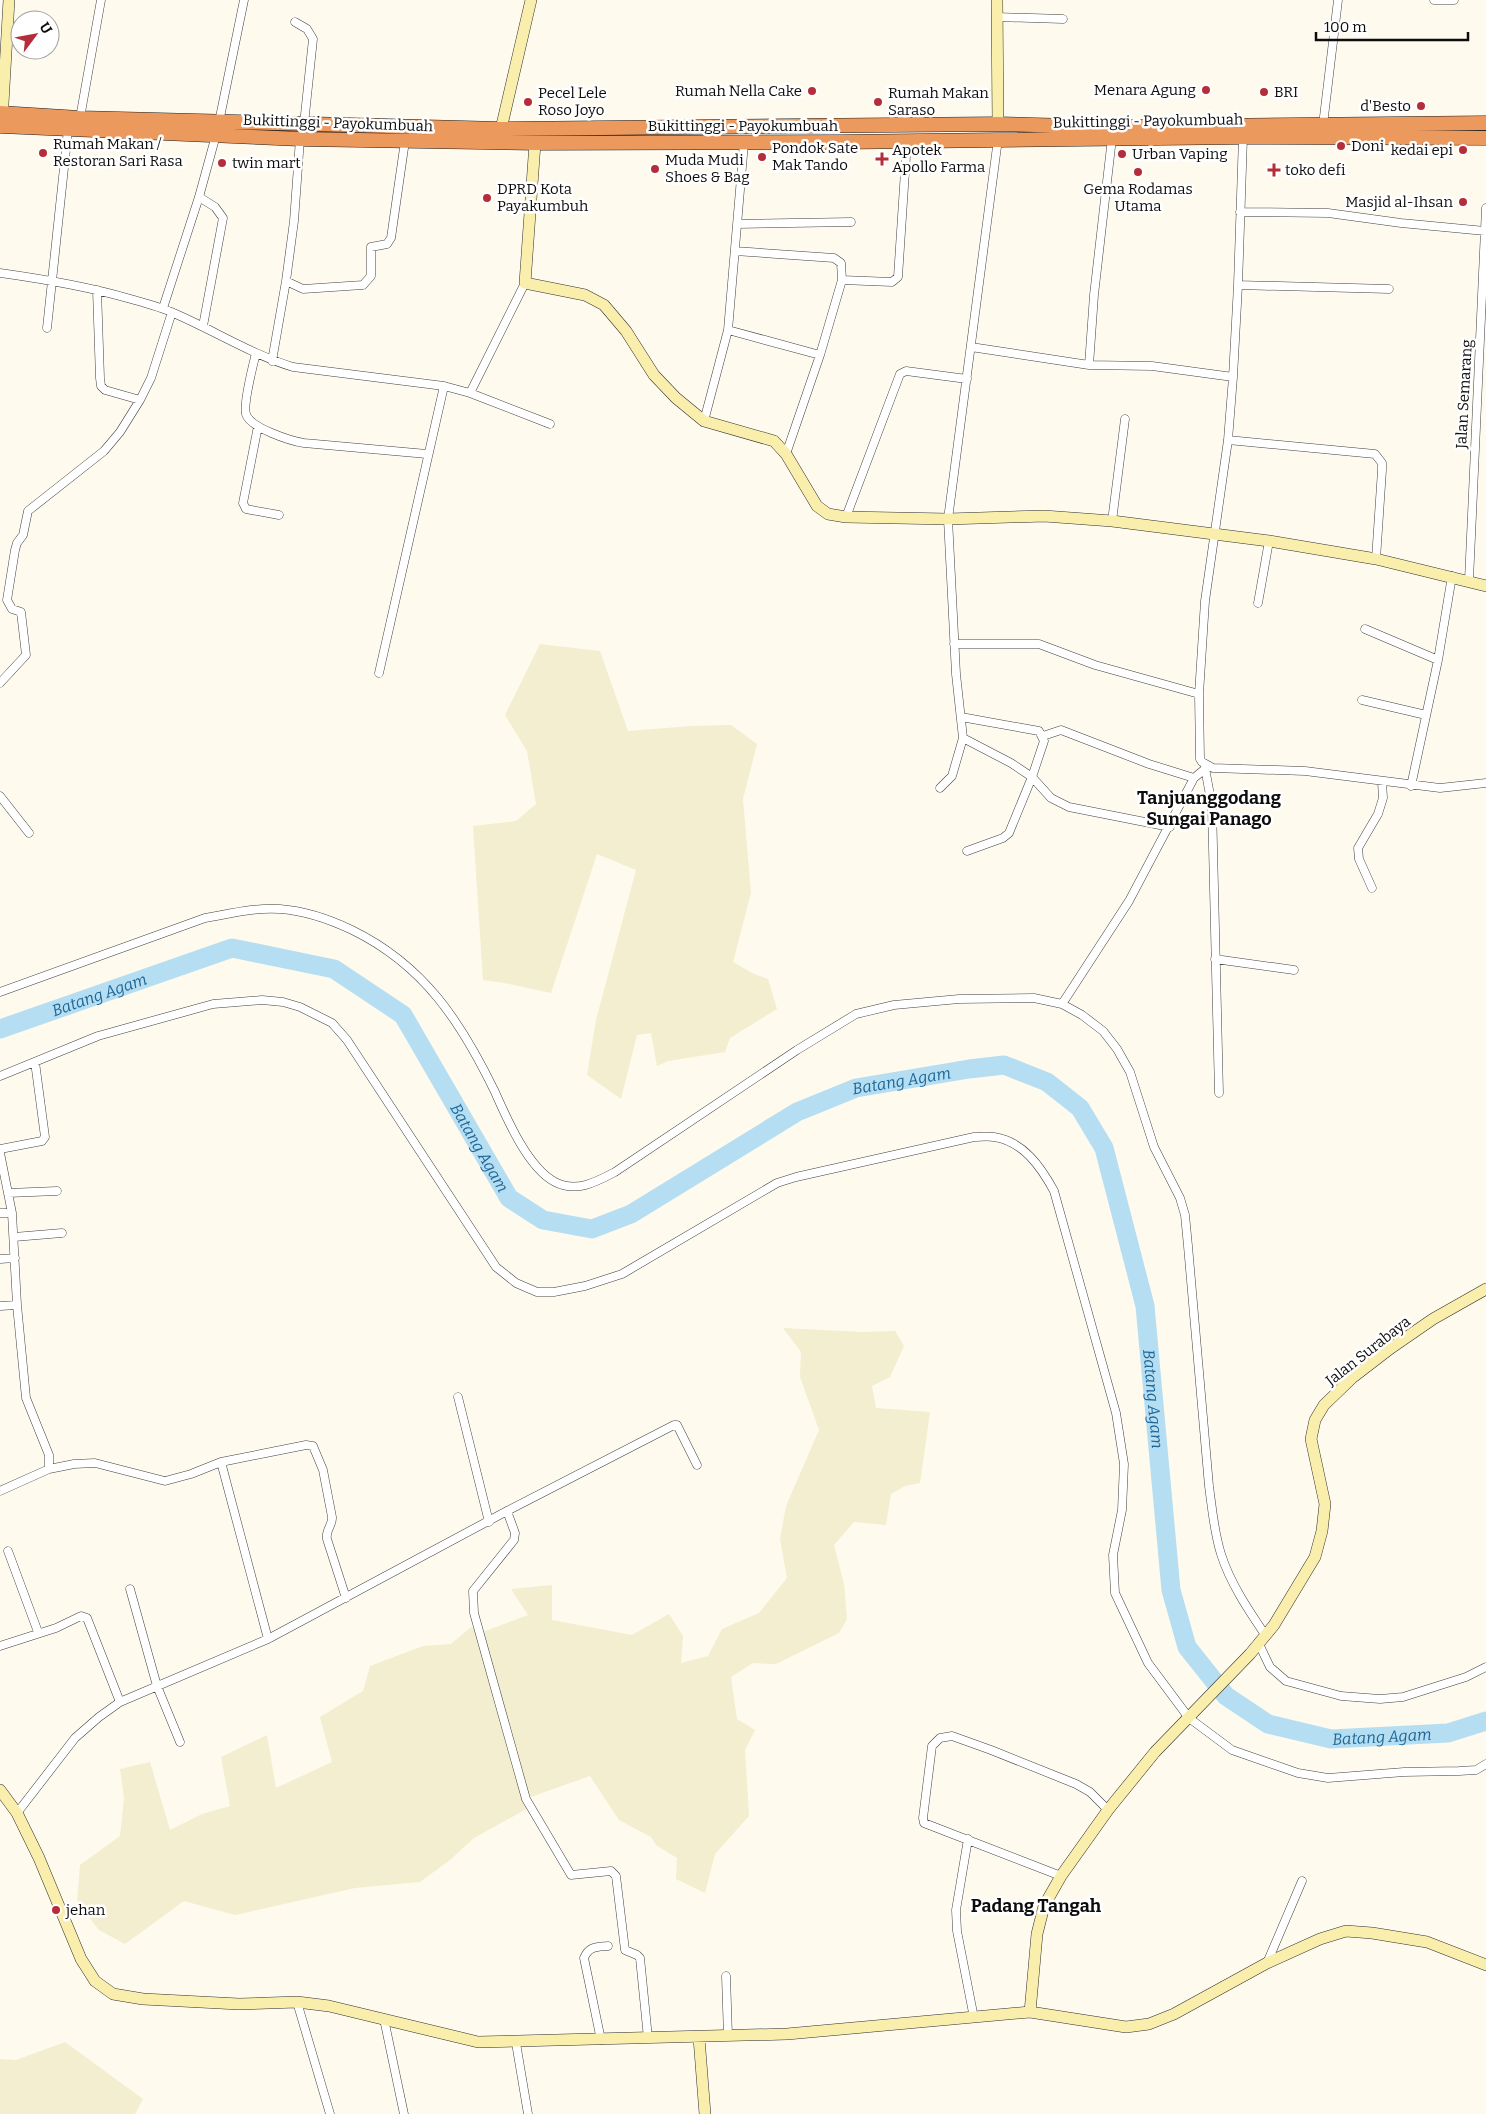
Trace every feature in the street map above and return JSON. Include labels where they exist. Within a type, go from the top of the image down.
[{"type":"highway","name":"Bukittinggi - Payokumbuah","points":[[1,120],[80,118],[218,129],[269,138],[535,144],[1243,136],[1486,138]]},
{"type":"highway","name":"Bukittinggi - Payokumbuah","points":[[1,120],[68,130],[218,129],[269,123],[501,129],[998,124],[1107,127],[1486,123]]},
{"type":"highway","points":[[269,123],[269,138]]},
{"type":"highway","points":[[791,126],[791,142]]},
{"type":"highway","points":[[840,126],[840,142]]},
{"type":"street","points":[[1,120],[3,60],[9,0]]},
{"type":"street","points":[[80,118],[101,0]]},
{"type":"street","points":[[163,308],[199,197],[218,129],[244,0]]},
{"type":"street","points":[[501,129],[531,0]]},
{"type":"street","points":[[997,0],[998,124]]},
{"type":"street","points":[[1323,125],[1338,0]]},
{"type":"street","points":[[1434,0],[1454,0]]},
{"type":"street","points":[[997,17],[1063,19]]},
{"type":"street","points":[[295,22],[307,29],[313,39],[304,124]]},
{"type":"street","points":[[46,328],[68,130]]},
{"type":"street","points":[[1214,768],[1202,762],[1199,754],[1199,694],[1205,600],[1228,440],[1233,377],[1243,136]]},
{"type":"street","points":[[1089,365],[1096,276],[1112,138]]},
{"type":"street","points":[[272,360],[286,281],[300,139]]},
{"type":"street","points":[[940,788],[952,776],[963,738],[956,674],[948,519],[998,139]]},
{"type":"street","points":[[286,281],[304,289],[363,285],[372,276],[371,247],[387,244],[391,238],[405,141]]},
{"type":"street","points":[[842,280],[892,282],[897,280],[907,141]]},
{"type":"street","points":[[704,420],[728,330],[744,143]]},
{"type":"street","points":[[470,393],[525,283],[535,144]]},
{"type":"street","points":[[199,197],[215,207],[223,218],[203,326]]},
{"type":"street","name":"Jalan Semarang","points":[[1469,580],[1482,392],[1486,208]]},
{"type":"street","points":[[1240,212],[1328,213],[1402,223],[1485,231]]},
{"type":"street","points":[[737,224],[851,222]]},
{"type":"street","points":[[735,251],[834,258],[841,263],[842,280],[820,355],[786,454]]},
{"type":"street","points":[[0,273],[52,280],[163,308],[256,353],[293,367],[444,386],[470,393],[550,424]]},
{"type":"street","points":[[525,283],[585,295],[604,305],[626,331],[638,354],[686,408],[704,420],[774,441],[786,454],[817,506],[828,514],[846,517],[948,519],[1044,516],[1112,521],[1269,541],[1376,559],[1469,580],[1486,586]]},
{"type":"street","points":[[1238,286],[1389,289]]},
{"type":"street","points":[[97,290],[101,386],[105,390],[140,400]]},
{"type":"street","points":[[0,683],[26,655],[21,612],[12,609],[8,600],[15,550],[23,535],[28,511],[104,451],[120,432],[151,378],[172,312]]},
{"type":"street","points":[[728,330],[820,355]]},
{"type":"street","points":[[971,347],[1089,365],[1152,366],[1233,377]]},
{"type":"street","points":[[256,353],[246,407],[249,420],[258,426],[294,442],[428,454]]},
{"type":"street","points":[[846,517],[900,374],[906,371],[967,379]]},
{"type":"street","points":[[379,673],[444,386]]},
{"type":"street","points":[[1112,521],[1125,420]]},
{"type":"street","points":[[258,426],[243,503],[246,509],[279,515]]},
{"type":"street","points":[[1228,440],[1375,454],[1382,463],[1376,559]]},
{"type":"street","points":[[1258,603],[1269,541]]},
{"type":"street","points":[[1411,786],[1438,660],[1452,576]]},
{"type":"street","points":[[1365,629],[1438,660]]},
{"type":"street","points":[[954,644],[1039,644],[1095,665],[1199,694]]},
{"type":"street","points":[[1362,700],[1426,715]]},
{"type":"street","points":[[961,717],[1039,731],[1044,741],[1032,777],[1009,833],[1003,838],[967,851]]},
{"type":"street","points":[[1043,736],[1061,730],[1149,764],[1194,778]]},
{"type":"street","points":[[963,738],[1011,763],[1032,777],[1051,798],[1069,807],[1170,827]]},
{"type":"street","points":[[1204,768],[1212,806],[1219,1093]]},
{"type":"street","points":[[1062,1004],[1122,912],[1170,827],[1194,778],[1204,768],[1305,771],[1411,786],[1440,788],[1486,782]]},
{"type":"street","points":[[1372,888],[1359,860],[1358,848],[1378,814],[1383,798],[1382,782]]},
{"type":"street","points":[[0,796],[29,834]]},
{"type":"street","points":[[0,992],[205,918],[279,909],[324,916],[375,941],[407,964],[434,993],[460,1025],[525,1150],[539,1168],[554,1182],[569,1187],[586,1186],[615,1172],[797,1050],[856,1014],[894,1005],[959,999],[1034,998],[1062,1004],[1082,1014],[1103,1030],[1117,1049],[1130,1072],[1154,1147],[1180,1198],[1185,1214],[1214,1525],[1221,1554],[1252,1615],[1270,1667],[1286,1681],[1341,1696],[1380,1700],[1403,1697],[1466,1677],[1486,1666]]},
{"type":"street","points":[[1215,959],[1294,970]]},
{"type":"street","points":[[0,1076],[98,1036],[213,1004],[262,1000],[283,1002],[300,1007],[332,1023],[347,1040],[496,1267],[516,1283],[536,1292],[554,1292],[585,1286],[622,1274],[777,1183],[796,1177],[974,1137],[994,1136],[1021,1148],[1041,1168],[1054,1191],[1116,1413],[1124,1464],[1122,1510],[1113,1555],[1115,1593],[1148,1662],[1189,1718],[1232,1750],[1298,1773],[1328,1778],[1404,1772],[1476,1770],[1486,1764]]},
{"type":"street","points":[[35,1062],[45,1137],[42,1141],[0,1151],[12,1213],[17,1305],[26,1398],[49,1455],[49,1469]]},
{"type":"street","points":[[8,1193],[57,1191]]},
{"type":"street","points":[[0,1212],[12,1213]]},
{"type":"street","points":[[14,1237],[62,1233]]},
{"type":"street","points":[[0,1259],[15,1258]]},
{"type":"street","name":"Jalan Surabaya","points":[[1030,2012],[1037,1934],[1044,1906],[1061,1876],[1108,1810],[1155,1752],[1250,1654],[1274,1625],[1315,1557],[1322,1531],[1325,1504],[1311,1439],[1315,1420],[1324,1405],[1352,1378],[1391,1348],[1433,1319],[1486,1289]]},
{"type":"street","points":[[0,1306],[17,1305]]},
{"type":"street","points":[[458,1397],[489,1522]]},
{"type":"street","points":[[17,1813],[75,1738],[98,1717],[120,1702],[268,1640],[507,1511],[675,1424],[697,1465]]},
{"type":"street","points":[[0,1491],[49,1469],[74,1464],[95,1463],[165,1481],[191,1474],[221,1462],[306,1445],[315,1448],[323,1470],[332,1517],[327,1532],[327,1539],[346,1598]]},
{"type":"street","points":[[221,1462],[268,1640]]},
{"type":"street","points":[[507,1511],[515,1533],[514,1540],[474,1591],[474,1613],[530,1807],[571,1875],[611,1871],[616,1876],[625,1950],[637,1954],[640,1958],[648,2038]]},
{"type":"street","points":[[8,1551],[38,1632]]},
{"type":"street","points":[[130,1588],[157,1686],[180,1742]]},
{"type":"street","points":[[0,1646],[38,1632],[56,1628],[81,1616],[87,1618],[120,1702]]},
{"type":"street","points":[[1061,1876],[928,1825],[923,1818],[932,1746],[940,1738],[946,1737],[957,1738],[991,1750],[1076,1784],[1090,1792],[1108,1810]]},
{"type":"street","points":[[0,1790],[17,1813],[39,1858],[81,1959],[95,1981],[113,1994],[143,1999],[239,2004],[297,2002],[329,2006],[478,2042],[516,2043],[787,2034],[1030,2012],[1126,2027],[1149,2024],[1174,2014],[1267,1963],[1320,1939],[1346,1931],[1372,1933],[1427,1942],[1486,1965]]},
{"type":"street","points":[[968,1840],[956,1910],[957,1931],[974,2018]]},
{"type":"street","points":[[1267,1963],[1302,1882]]},
{"type":"street","points":[[602,2040],[584,1958],[592,1948],[608,1946]]},
{"type":"street","points":[[726,1976],[728,2036]]},
{"type":"street","points":[[297,2002],[330,2114]]},
{"type":"street","points":[[384,2019],[404,2114]]},
{"type":"street","points":[[699,2038],[705,2114]]},
{"type":"street","points":[[516,2043],[528,2114]]},
{"type":"shaded area","points":[[540,644],[600,651],[628,731],[731,725],[757,744],[743,799],[751,893],[733,962],[754,974],[768,979],[777,1009],[730,1038],[725,1052],[668,1061],[657,1066],[651,1033],[637,1035],[621,1099],[587,1075],[596,1020],[636,870],[597,854],[551,993],[483,980],[473,826],[516,821],[536,804],[527,751],[505,715]]},
{"type":"shaded area","points":[[783,1328],[862,1332],[895,1331],[904,1346],[890,1377],[872,1386],[876,1408],[930,1412],[920,1483],[905,1486],[891,1494],[886,1525],[854,1522],[834,1545],[844,1584],[847,1619],[839,1633],[776,1664],[753,1663],[731,1677],[737,1719],[755,1730],[745,1750],[749,1816],[715,1854],[705,1893],[676,1879],[677,1858],[656,1845],[651,1837],[619,1820],[590,1776],[528,1798],[530,1807],[474,1838],[450,1860],[420,1882],[355,1888],[235,1915],[184,1901],[125,1944],[99,1930],[77,1902],[80,1865],[120,1836],[124,1798],[120,1769],[150,1762],[170,1830],[202,1814],[230,1806],[221,1757],[267,1735],[276,1788],[332,1762],[320,1717],[363,1691],[370,1666],[423,1646],[451,1644],[471,1627],[480,1633],[528,1615],[511,1589],[552,1585],[552,1620],[632,1635],[669,1614],[683,1636],[681,1663],[708,1656],[722,1629],[759,1613],[787,1578],[780,1539],[786,1506],[819,1430],[800,1377],[801,1352]]},
{"type":"shaded area","points":[[65,2042],[143,2099],[135,2114],[0,2114],[0,2059],[16,2060]]},
{"type":"waterway","name":"Batang Agam","points":[[0,1029],[232,948],[334,969],[403,1015],[509,1198],[543,1220],[592,1229],[631,1214],[797,1112],[856,1088],[1004,1065],[1047,1082],[1080,1108],[1104,1148],[1145,1306],[1171,1590],[1187,1647],[1226,1696],[1268,1724],[1331,1739],[1448,1733],[1486,1721]]},
{"type":"place","name":"Menara Agung","points":[[1206,90]]},
{"type":"place","name":"Rumah Nella Cake","points":[[812,91]]},
{"type":"place","name":"BRI","points":[[1264,92]]},
{"type":"place","name":"Pecel Lele Roso Joyo","points":[[528,102]]},
{"type":"place","name":"Rumah Makan Saraso","points":[[878,102]]},
{"type":"place","name":"d'Besto","points":[[1421,106]]},
{"type":"place","name":"Doni","points":[[1341,146]]},
{"type":"place","name":"kedai epi","points":[[1463,150]]},
{"type":"place","name":"Rumah Makan / Restoran Sari Rasa","points":[[43,153]]},
{"type":"place","name":"Urban Vaping","points":[[1122,154]]},
{"type":"place","name":"Pondok Sate Mak Tando","points":[[762,157]]},
{"type":"place","name":"Apotek Apollo Farma","points":[[882,159]]},
{"type":"place","name":"twin mart","points":[[222,163]]},
{"type":"place","name":"Muda Mudi Shoes & Bag","points":[[655,169]]},
{"type":"place","name":"toko defi","points":[[1274,170]]},
{"type":"place","name":"Gema Rodamas Utama","points":[[1138,172]]},
{"type":"place","name":"DPRD Kota Payakumbuh","points":[[487,198]]},
{"type":"place","name":"Masjid al-Ihsan","points":[[1463,202]]},
{"type":"place","name":"jehan","points":[[56,1910]]},
{"type":"district","name":"Tanjuanggodang Sungai Panago","points":[[1209,808]]},
{"type":"district","name":"Padang Tangah","points":[[1036,1906]]}]
